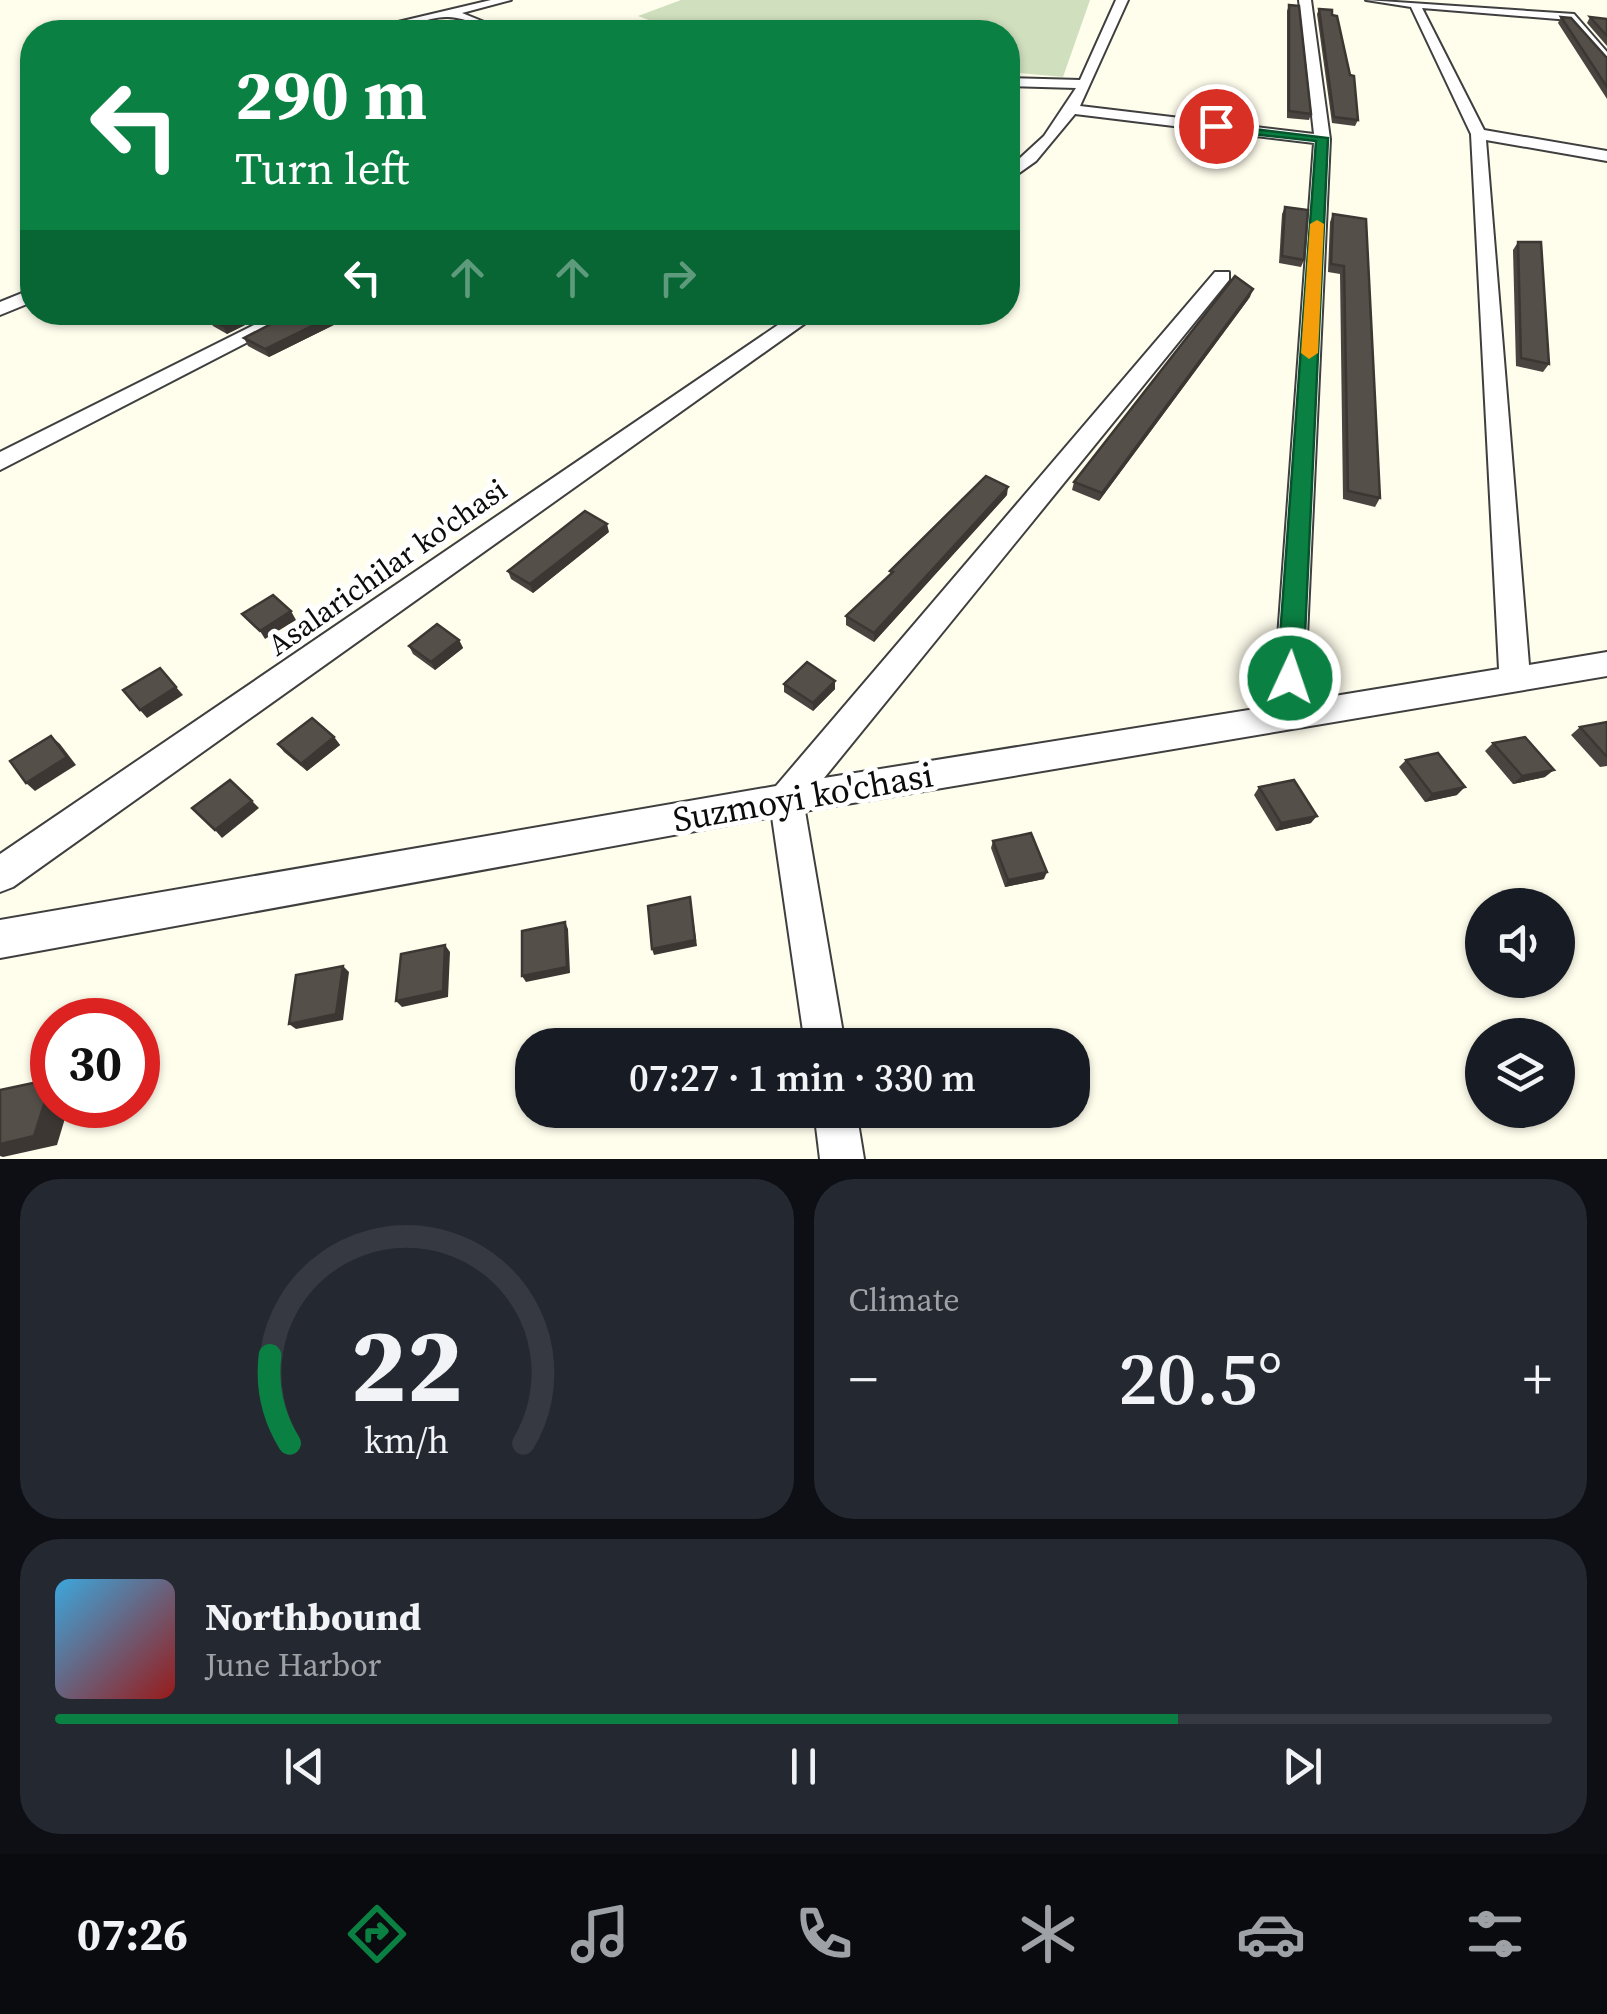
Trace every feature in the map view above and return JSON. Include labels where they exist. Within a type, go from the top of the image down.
[{"type":"street","points":[[419,20],[505,0]]},
{"type":"street","points":[[1020,167],[1074,110],[1122,0]]},
{"type":"street","points":[[1288,716],[1322,138],[1305,0]]},
{"type":"street","points":[[1374,0],[1574,18],[1607,61]]},
{"type":"street","points":[[1547,0],[1558,16]]},
{"type":"street","points":[[1416,4],[1478,134],[1515,681]]},
{"type":"street","points":[[450,13],[470,20]]},
{"type":"street","points":[[1020,82],[1086,84]]},
{"type":"street","points":[[1074,110],[1322,138]]},
{"type":"street","points":[[1478,134],[1607,156]]},
{"type":"street","points":[[822,1028],[786,799],[1222,276]]},
{"type":"street","points":[[0,462],[270,325]]},
{"type":"street","name":"Asalarichilar ko'chasi","points":[[0,875],[792,325]]},
{"type":"street","name":"Suzmoyi ko'chasi","points":[[0,939],[786,799],[1607,664]]},
{"type":"street","points":[[838,1128],[842,1159]]},
{"type":"green space","points":[[681,0],[1090,0],[1063,77],[1020,73],[1020,20],[649,20],[638,16]]},
{"type":"building","points":[[1289,5],[1299,6],[1311,114],[1289,111]]},
{"type":"building","points":[[1319,9],[1332,10],[1332,15],[1337,16],[1350,75],[1354,76],[1358,120],[1334,117]]},
{"type":"building","points":[[1561,17],[1571,18],[1607,58],[1607,87]]},
{"type":"building","points":[[1590,17],[1607,19],[1607,36]]},
{"type":"building","points":[[1285,207],[1308,210],[1304,260],[1282,256]]},
{"type":"building","points":[[1333,214],[1366,219],[1380,498],[1348,491],[1344,266],[1331,264]]},
{"type":"building","points":[[1518,242],[1541,242],[1549,364],[1521,358]]},
{"type":"building","points":[[1235,276],[1253,289],[1102,493],[1074,482]]},
{"type":"building","points":[[269,325],[314,325],[265,349],[244,338]]},
{"type":"building","points":[[986,476],[1008,487],[874,633],[846,616],[893,572],[890,571]]},
{"type":"building","points":[[585,511],[607,524],[530,584],[508,571]]},
{"type":"building","points":[[273,595],[291,611],[260,631],[242,614]]},
{"type":"building","points":[[437,624],[459,640],[431,662],[409,646]]},
{"type":"building","points":[[807,662],[835,681],[813,703],[784,684]]},
{"type":"building","points":[[160,668],[176,687],[140,710],[123,690]]},
{"type":"building","points":[[312,718],[334,737],[301,764],[278,744]]},
{"type":"building","points":[[1607,722],[1607,757],[1580,727]]},
{"type":"building","points":[[51,736],[67,757],[26,783],[10,761]]},
{"type":"building","points":[[1525,737],[1554,770],[1522,776],[1493,743]]},
{"type":"building","points":[[1438,753],[1465,787],[1432,794],[1406,760]]},
{"type":"building","points":[[230,780],[252,801],[215,830],[192,808]]},
{"type":"building","points":[[1294,780],[1317,816],[1281,823],[1259,787]]},
{"type":"building","points":[[1031,833],[1047,872],[1008,880],[993,841]]},
{"type":"building","points":[[690,897],[695,940],[652,949],[648,906]]},
{"type":"building","points":[[565,922],[567,967],[522,976],[522,931]]},
{"type":"building","points":[[445,945],[443,991],[396,1001],[401,954]]},
{"type":"building","points":[[343,966],[336,1014],[289,1024],[296,975]]},
{"type":"building","points":[[30,1084],[30,1128],[37,1128],[34,1136],[0,1144],[0,1090]]},
{"type":"slow traffic","points":[[1309,353],[1317,224]]},
{"type":"route","points":[[1216,126],[1322,138],[1290,678]]}]
